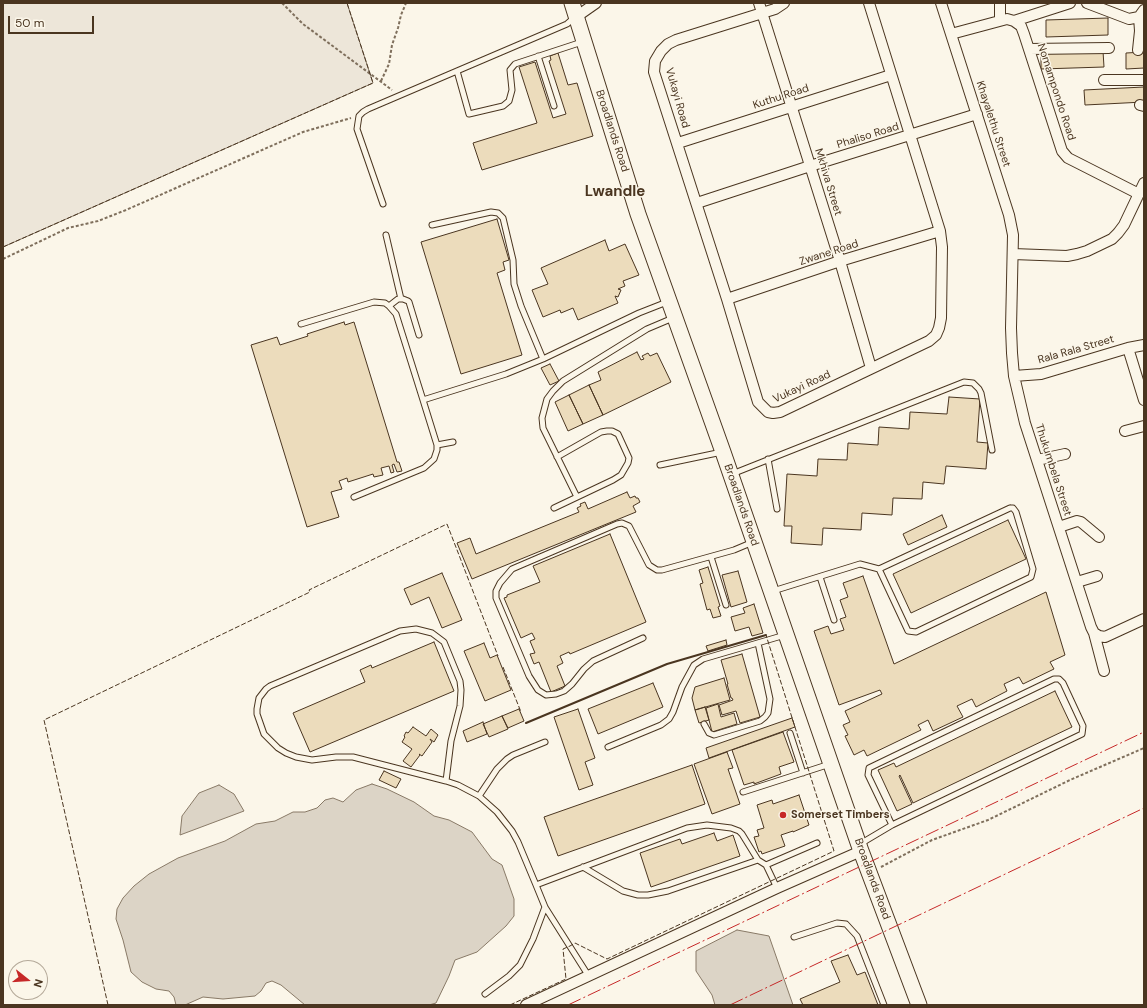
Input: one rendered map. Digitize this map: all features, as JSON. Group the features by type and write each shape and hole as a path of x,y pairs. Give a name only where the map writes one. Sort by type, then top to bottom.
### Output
{"main road":[{"name":"Broadlands Road","path":"574,10 638,214 731,474 770,591 860,848 919,1005"}],"street":[{"path":"574,10 596,3"},
{"name":"Vukayi Road","path":"784,3 775,9 761,8 668,44 661,51 656,61 654,72 697,203 758,402 768,412 773,413 780,412 929,341 936,335 939,328 941,318 942,247 940,231 869,3"},
{"name":"Khayalethu Street","path":"941,3 1009,214 1013,235 1013,254"},
{"path":"1000,3 1000,20"},
{"path":"951,34 1000,20 1007,19 1014,21 1070,3"},
{"path":"1087,3 1124,18 1129,19 1141,14 1138,50"},
{"name":"Mkhiva Street","path":"761,8 840,261 871,368"},
{"name":"Nomampondo Road","path":"1014,21 1021,26 1030,49 1062,151 1068,158 1139,194"},
{"path":"1030,49 1109,48"},
{"name":"Kuthu Road","path":"678,143 891,75"},
{"path":"1104,80 1144,80"},
{"name":"Phaliso Road","path":"697,203 977,114"},
{"path":"1013,254 1067,256 1087,251 1102,244 1118,233 1124,226 1144,183"},
{"name":"Zwane Road","path":"727,299 840,261 940,231"},
{"name":"Thukumbela Street","path":"1013,254 1011,328 1014,376 1025,423 1094,633 1104,671"},
{"name":"Rala Rala Street","path":"1014,376 1041,374 1144,344"},
{"path":"1128,348 1144,400"},
{"path":"1125,431 1144,426"},
{"path":"1037,460 1065,454"},
{"path":"1059,527 1077,521 1081,522 1099,537"},
{"path":"1077,582 1097,576"},
{"path":"1094,633 1105,637 1144,619"},
{"path":"526,1005 860,848"}],"lane":[{"path":"383,204 357,129 359,116 368,109 399,95 568,24 574,10"},
{"path":"457,71 470,114 503,106 509,101 512,90 510,75 512,67 515,64 583,42"},
{"path":"538,56 554,106"},
{"path":"432,225 491,212 498,213 503,218 513,260 514,284 521,306 543,359"},
{"path":"386,235 401,299"},
{"path":"389,306 401,299 405,299 409,302 418,335"},
{"path":"423,400 506,374 543,359 639,313 670,301"},
{"path":"301,324 374,302 389,306 396,314 437,445 434,459 424,468 354,497"},
{"path":"577,497 543,428 542,418 547,399 563,381 647,329 675,317"},
{"path":"731,474 964,382 972,383 981,393 992,450"},
{"path":"554,508 621,475 628,463 629,458 618,434 612,432 601,432 557,456"},
{"path":"437,445 453,442"},
{"path":"660,465 723,452"},
{"path":"768,459 777,509"},
{"path":"770,591 860,564 879,569 1010,508 1013,508 1016,512 1033,572 1029,578 913,632 910,632 907,629 879,569"},
{"path":"643,638 593,661 564,691 546,695 538,690 529,676 496,598 496,591 500,583 512,569 622,523 629,526 649,565 657,570 669,569 711,557 754,542"},
{"path":"711,557 726,605"},
{"path":"820,576 834,620"},
{"path":"446,782 451,741 460,706 461,690 460,681 444,642 432,633 416,629 400,631 270,686 259,698 256,709 264,734 274,745 286,753 296,757 312,760 344,756 353,757 446,782 458,785 479,796 497,812 512,831 545,907 588,975"},
{"path":"608,747 661,725 669,719 682,687 694,665 703,659 786,634"},
{"path":"704,724 709,733 714,735 760,721 768,713 770,699 758,643"},
{"path":"860,848 892,825 1082,734 1084,729 1083,726 1063,683 1059,679 1054,679 869,768 868,775 892,825"},
{"path":"790,733 802,773"},
{"path":"479,796 497,769 507,759 513,755 545,742"},
{"path":"743,792 831,764"},
{"path":"536,885 688,828 700,825 731,828 742,834 758,860 766,865 777,888"},
{"path":"766,865 817,843"},
{"path":"584,867 623,891 638,895 648,895 668,891 758,860"},
{"path":"485,994 509,976 520,965 533,939 545,907"},
{"path":"794,937 837,922 846,924 857,936 884,1005"}],"path":[{"path":"282,3 303,24 399,95"},
{"path":"380,81 389,64 392,45 406,3"},
{"path":"3,259 68,228 98,221 126,210 303,132 359,116"},
{"path":"870,873 932,840 988,820 1070,780 1144,748"}],"shaded area":[{"path":"3,3 347,3 373,83 3,247"},
{"path":"372,784 387,789 414,802 434,816 449,820 472,832 492,859 502,865 514,899 514,916 506,926 477,952 455,960 436,1003 429,1005 305,1005 281,985 272,981 266,983 261,991 255,996 223,999 203,997 185,1005 176,1005 174,997 169,991 156,989 142,982 131,972 116,919 117,909 123,898 134,886 149,874 178,858 225,841 256,824 275,821 293,812 305,812 317,808 325,800 333,798 343,802 356,790"},
{"path":"219,785 234,794 244,811 180,835 182,816 199,793"},
{"path":"737,930 769,936 793,1005 715,1005 712,995 696,971 696,951"}],"building":[{"path":"1108,18 1108,35 1046,37 1046,20"},
{"path":"1103,51 1104,67 1041,69 1041,53"},
{"path":"1144,52 1144,68 1126,69 1126,53"},
{"path":"558,53 568,85 577,83 593,136 482,170 473,143 537,123 519,67 535,62 553,118 566,114 549,61 551,60 550,56"},
{"path":"1144,87 1144,102 1085,105 1084,90"},
{"path":"497,219 509,260 503,262 505,270 497,273 522,355 461,374 421,242"},
{"path":"605,240 609,251 625,244 639,275 623,281 625,286 618,289 621,290 618,297 615,296 618,303 578,320 573,308 561,313 560,310 543,317 532,290 548,284 541,268"},
{"path":"344,322 345,325 354,322 397,462 399,462 402,471 397,472 394,464 392,465 394,472 391,473 389,466 381,468 383,475 374,477 373,474 348,482 347,478 339,481 342,489 331,492 339,517 307,527 251,345 277,337 280,345 308,336 307,334"},
{"path":"637,352 641,360 644,359 642,356 648,353 650,356 657,353 671,382 603,415 589,385 601,380 598,372"},
{"path":"550,364 559,381 550,385 541,368"},
{"path":"589,385 603,415 583,424 569,395"},
{"path":"569,395 583,424 568,431 555,402"},
{"path":"949,397 980,399 977,442 988,443 986,469 946,466 944,484 923,482 922,499 893,498 892,515 862,513 861,530 823,528 822,545 791,543 792,526 784,526 787,474 817,476 818,459 847,460 848,443 878,445 879,427 909,429 910,412 947,414"},
{"path":"627,492 630,498 635,496 640,502 633,506 636,512 472,579 457,543 470,538 476,554 579,512 577,508 581,506 580,504 585,502 588,509"},
{"path":"942,515 947,527 908,545 903,534"},
{"path":"1008,520 1026,559 911,613 893,574"},
{"path":"610,534 646,622 570,654 569,652 560,656 563,663 557,666 565,686 551,692 539,662 534,664 530,654 535,653 530,641 535,639 532,633 521,638 504,598 507,597 507,595 540,582 533,566"},
{"path":"708,567 720,606 718,607 721,616 713,618 710,609 707,610 700,584 703,583 699,570"},
{"path":"738,571 747,602 731,607 722,575"},
{"path":"442,573 462,620 442,628 429,597 411,605 404,589"},
{"path":"863,576 894,664 1046,592 1065,655 1050,662 1054,669 1023,684 1019,677 1004,684 1007,691 976,707 972,699 957,706 963,717 933,731 928,720 918,725 921,730 867,756 864,750 854,755 845,736 848,735 843,725 850,722 845,711 882,694 880,690 839,705 814,631 828,626 831,634 844,630 840,619 846,617 840,600 848,597 843,583"},
{"path":"754,604 763,633 752,636 749,627 735,631 731,617 745,613 743,608"},
{"path":"726,640 727,645 708,651 706,646"},
{"path":"434,642 454,691 310,752 293,713 365,682 360,670 371,665 372,668"},
{"path":"484,643 490,658 497,655 511,690 485,701 464,651"},
{"path":"742,654 760,717 740,723 736,711 722,715 719,705 733,700 731,698 721,660"},
{"path":"724,678 730,700 695,710 692,698 695,687"},
{"path":"653,683 663,707 598,734 588,709"},
{"path":"1055,691 1072,727 913,803 900,775 899,776 912,804 897,811 878,770 894,763 896,767"},
{"path":"718,704 721,717 734,713 737,724 712,732 706,708"},
{"path":"705,707 709,720 699,723 695,710"},
{"path":"519,709 524,721 508,728 502,716"},
{"path":"578,709 595,758 585,762 593,785 579,790 554,717"},
{"path":"502,716 508,729 489,737 483,724"},
{"path":"792,718 795,727 709,758 706,748"},
{"path":"483,722 487,734 467,742 463,731"},
{"path":"413,727 426,736 431,729 438,735 434,742 430,739 432,742 422,756 419,754 420,755 411,767 403,761 412,749 402,742 406,732 408,733"},
{"path":"783,732 794,762 779,767 781,774 754,784 754,782 744,785 732,750"},
{"path":"727,752 733,768 728,769 740,804 712,814 694,764"},
{"path":"692,765 705,804 558,856 544,817"},
{"path":"384,771 401,779 396,788 379,780"},
{"name":"Somerset Timbers","path":"799,795 809,825 793,832 781,835 785,846 762,854 761,851 759,852 754,837 759,836 757,830 764,828 757,805 772,800 773,804"},
{"path":"714,833 717,841 733,835 740,856 651,887 640,853 680,839 682,844"},
{"path":"848,955 857,975 865,972 878,1005 803,1005 800,999 840,982 831,961"}],"fence":[{"path":"3,247 373,83 347,3"},
{"path":"108,1005 44,720 310,592 309,590 447,524 498,656"},
{"path":"510,1005 566,979 563,949 575,943 607,959 834,851 766,635"},
{"path":"503,667 521,712"}],"wall":[{"path":"526,723 667,664 766,635"}],"power":[{"path":"568,1005 1144,732"},
{"path":"730,1005 1144,808"}],"place":[{"name":"Somerset Timbers","path":"783,815"}],"district":[{"name":"Lwandle","path":"615,192"}]}
